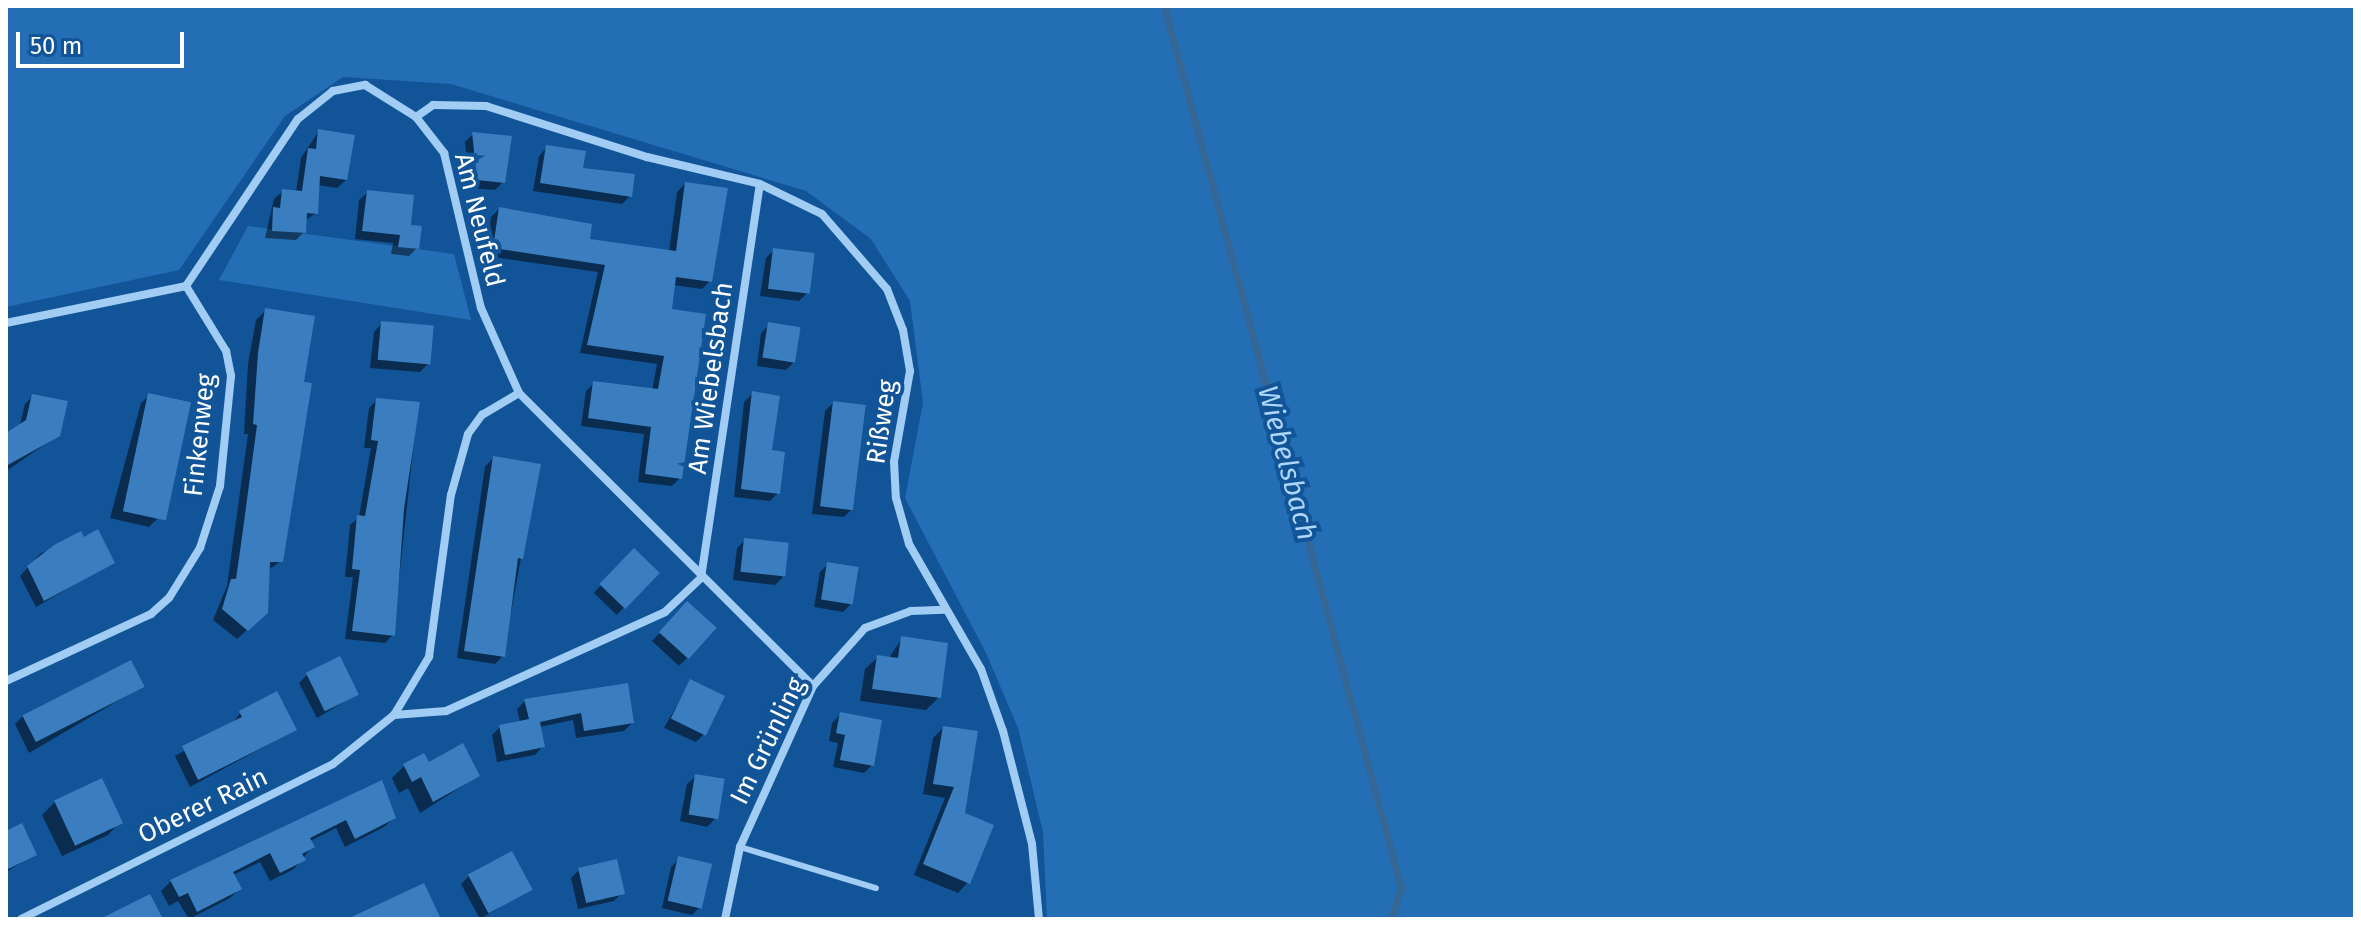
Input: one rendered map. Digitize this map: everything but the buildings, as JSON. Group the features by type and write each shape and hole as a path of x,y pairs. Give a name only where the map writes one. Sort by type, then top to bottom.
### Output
{"street":[{"name":"Am Neufeld","path":"186,286 313,103 344,85 365,85 416,117 444,153 481,308 519,393 701,578 813,686"},
{"name":"Rißweg","path":"416,117 433,105 486,106 632,152 760,184 822,214 887,289 903,330 910,371 894,462 896,498 909,544 944,610 981,669 1003,731 1032,844 1039,919"},
{"name":"Am Wiebelsbach","path":"701,578 760,184"},
{"path":"6,323 186,286"},
{"name":"Finkenweg","path":"6,681 151,614 169,598 200,548 220,486 231,376 226,351 186,286"},
{"name":"Oberer Rain","path":"21,919 333,764 394,715 429,657 451,495 468,434 482,415 519,393"},
{"path":"394,715 446,711 665,612 701,578"},
{"name":"Im Grünling","path":"725,919 740,847 813,686 865,628 911,611 944,610"}],"lane":[{"path":"740,847 876,888"}],"shaded area":[{"path":"6,6 2355,6 2355,919 1047,919 1043,832 1018,728 986,653 905,498 923,403 910,301 871,239 806,191 451,84 343,77 285,116 179,270 6,307"},
{"path":"248,226 454,254 471,320 219,280"}],"waterway":[{"name":"Wiebelsbach","path":"1164,6 1401,888 1391,919"}]}
